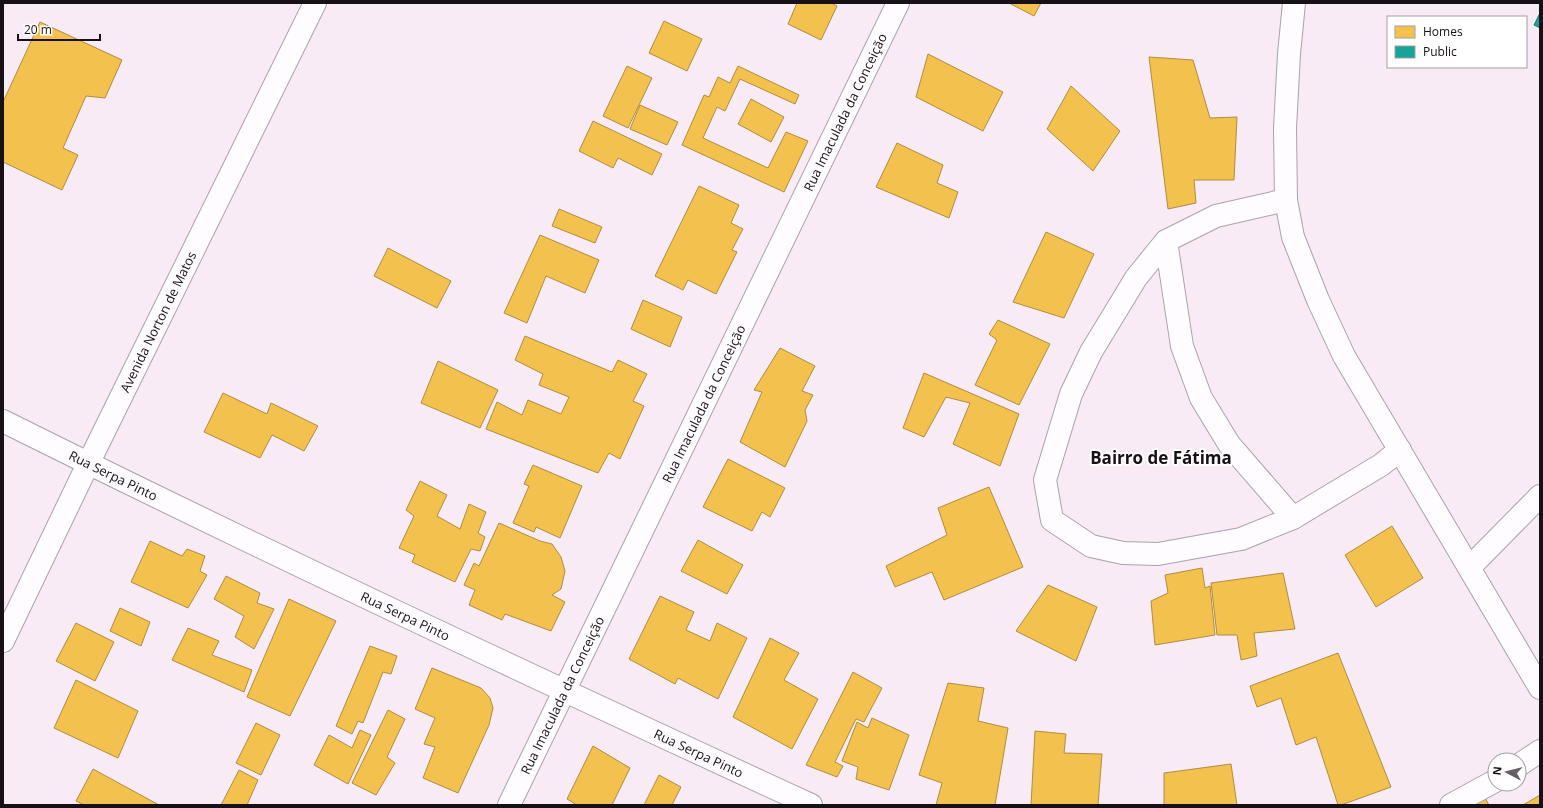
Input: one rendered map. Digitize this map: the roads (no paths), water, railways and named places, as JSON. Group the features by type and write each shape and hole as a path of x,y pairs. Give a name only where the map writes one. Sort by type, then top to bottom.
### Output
{"street":[{"name":"Avenida Norton de Matos","path":"3,640 315,3"},
{"name":"Rua Imaculada da Conceição","path":"509,805 898,3"},
{"path":"1294,3 1284,128 1286,200 1293,237 1318,300 1344,356 1470,567 1540,688"},
{"path":"1286,200 1216,216 1166,241 1136,278 1091,352 1071,394 1045,480 1052,520 1091,546 1123,553 1158,554 1241,539 1293,518 1380,465 1400,450"},
{"path":"1166,241 1182,346 1200,398 1229,444 1293,518"},
{"name":"Rua Serpa Pinto","path":"3,421 88,464 564,691 811,805"},
{"path":"1470,567 1540,496"},
{"path":"1527,760 1540,751"},
{"path":"1451,805 1487,785"}],"district":[{"name":"Bairro de Fátima","path":"1161,457"}]}
